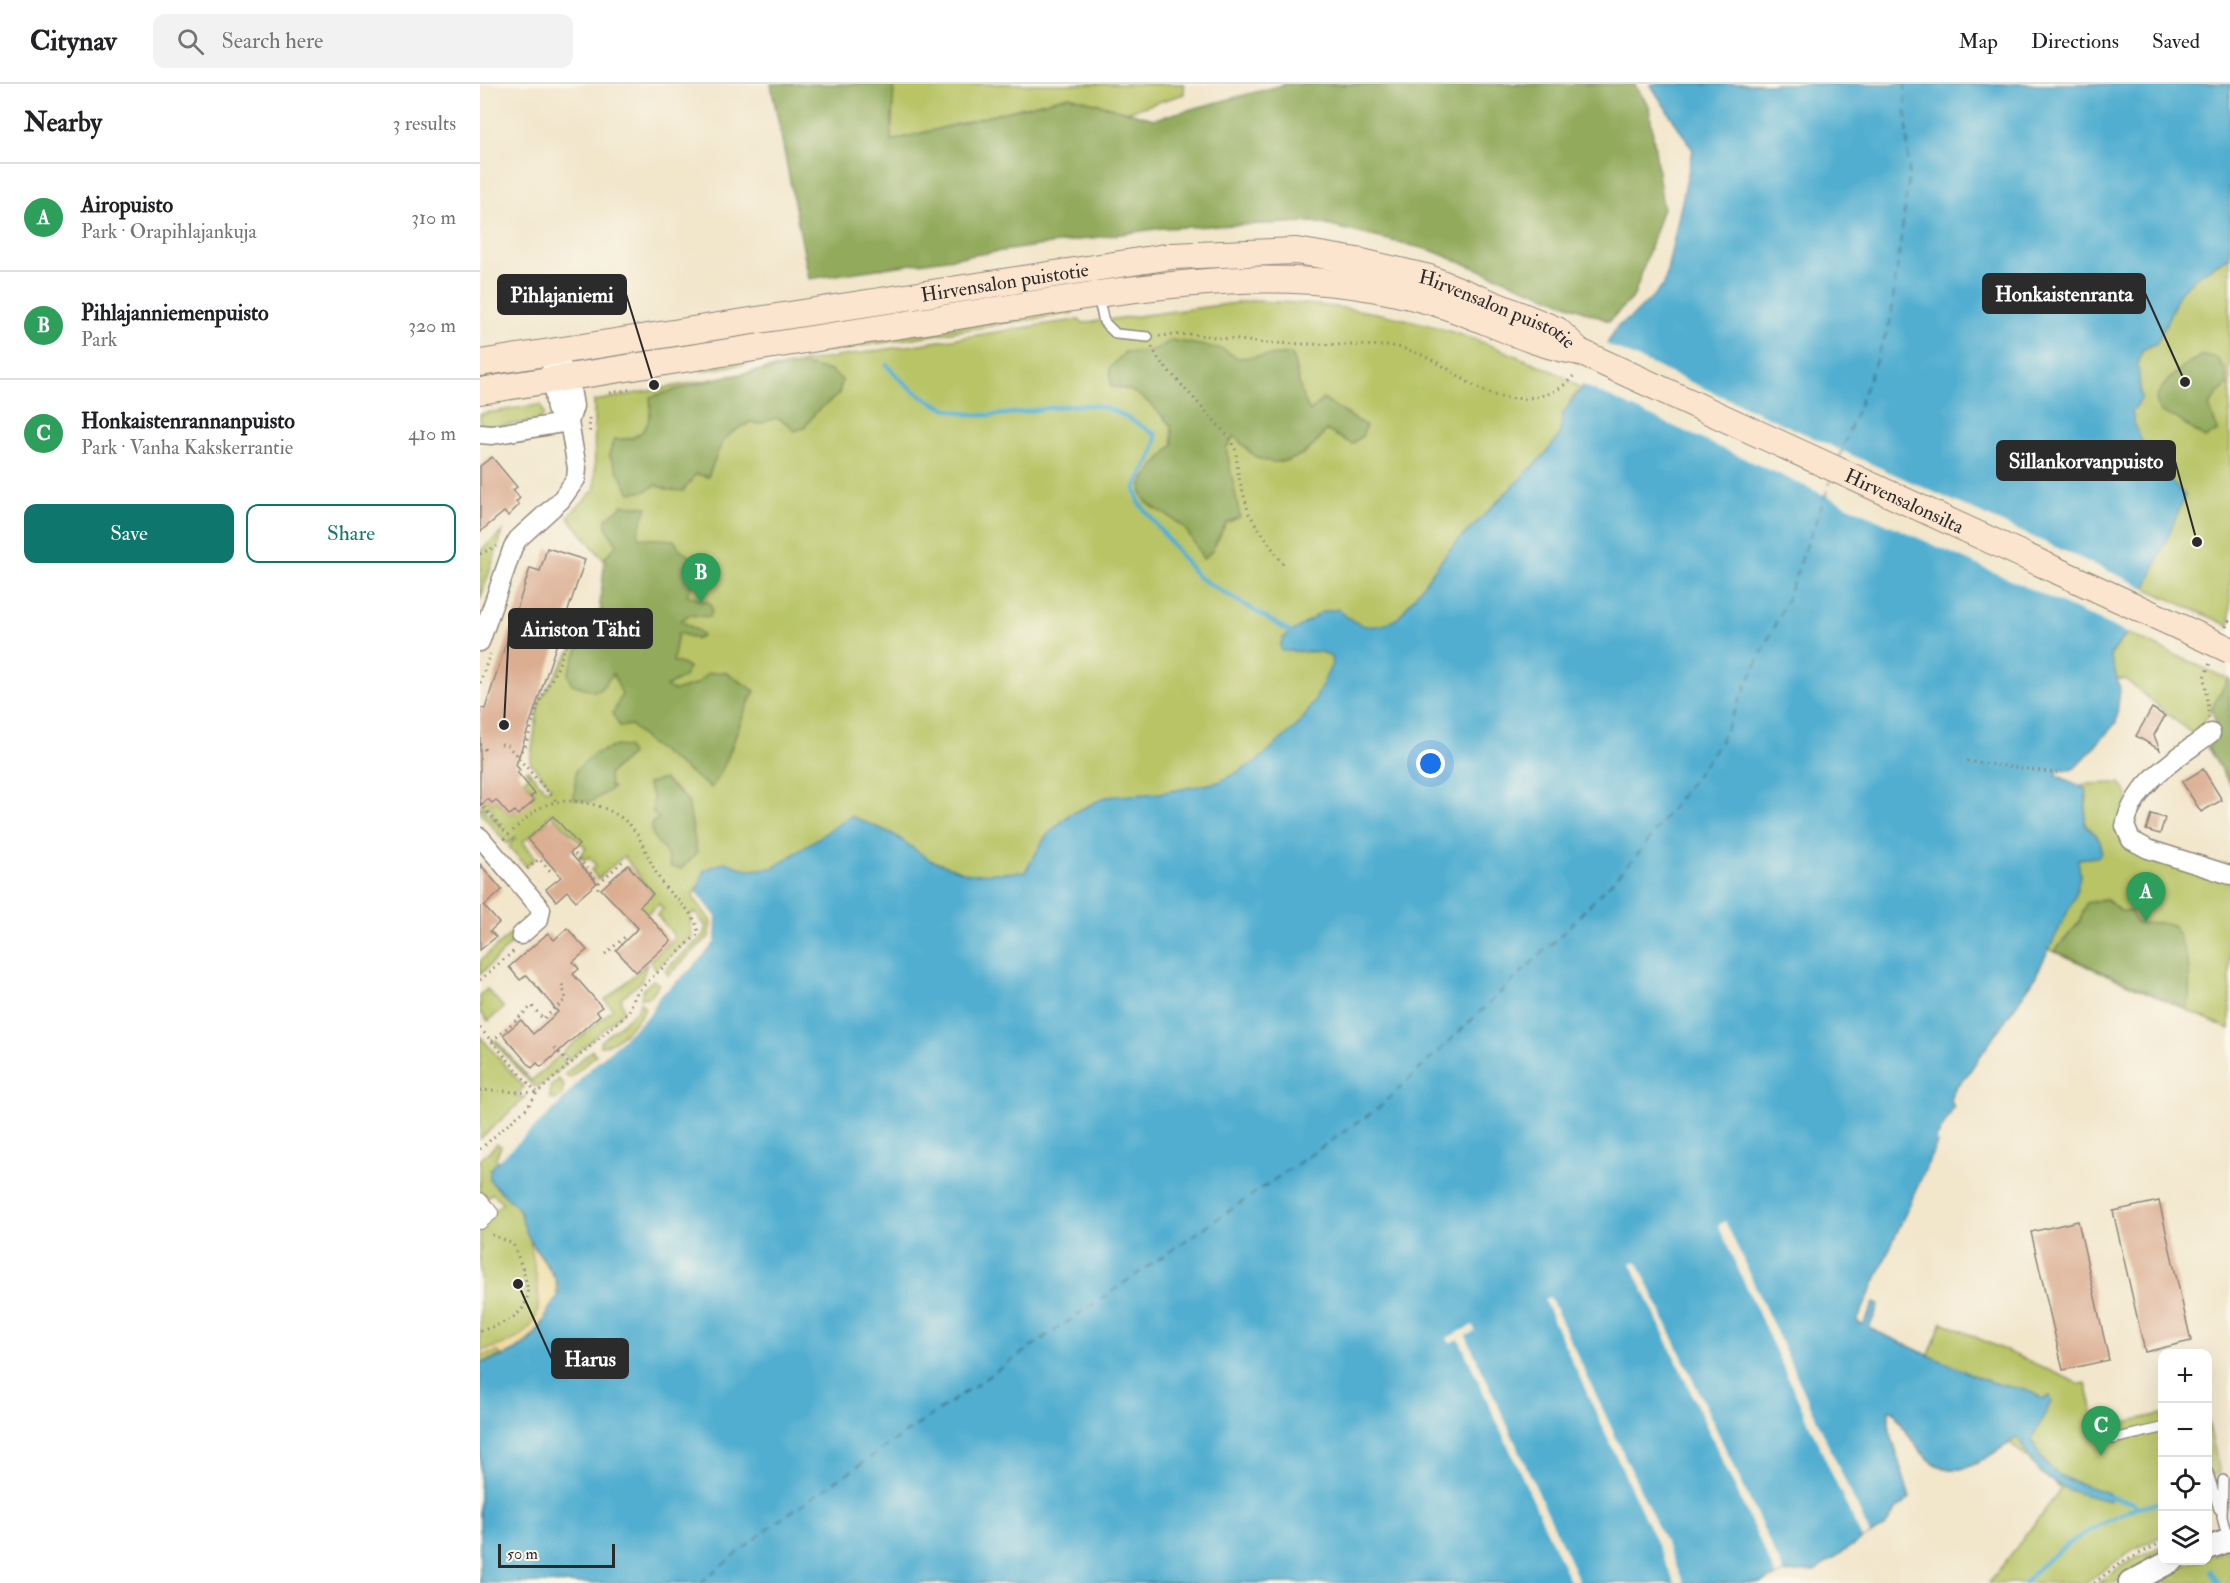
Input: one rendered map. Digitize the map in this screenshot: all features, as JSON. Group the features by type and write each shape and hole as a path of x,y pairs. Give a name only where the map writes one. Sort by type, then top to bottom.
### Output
{"main road":[{"name":"Hirvensalon puistotie","path":"480,391 560,379 1096,281 1172,256 1245,252 1296,251 1357,261 1429,278 1557,330 1580,361"},
{"name":"Hirvensalon puistotie","path":"480,363 1096,281"},
{"name":"Hirvensalonsilta","path":"1580,361 2222,646"}],"street":[{"path":"480,642 518,538 561,500 573,485 577,468 569,422 556,409 560,379 553,353"},
{"path":"480,434 492,435 569,422"},
{"path":"2211,733 2161,770 2142,790 2125,826 2131,840 2148,849 2230,874"},
{"path":"480,837 541,909 539,919 521,935"},
{"path":"480,1200 491,1213 481,1227"},
{"path":"2130,1583 2164,1565"}],"lane":[{"path":"1096,281 1101,315 1116,334 1148,337"},
{"path":"2114,1439 2158,1429"},
{"path":"2222,1543 2223,1480"},
{"path":"2212,1486 2222,1517"}],"path":[{"path":"1285,567 1248,514 1238,474 1236,451 1229,437 1159,360 1148,337 1190,334 1264,343 1392,346 1413,350 1436,362 1471,386 1507,400 1543,396 1557,391 1566,385 1580,361"},
{"path":"480,554 500,546"},
{"path":"2211,733 2204,677 2222,646 2230,618"},
{"path":"517,755 525,747 540,700 557,669 570,635"},
{"path":"480,744 487,752"},
{"path":"501,744 507,744 557,802"},
{"path":"1967,761 2057,773"},
{"path":"480,1149 527,1108 537,1093 628,1013 636,992 698,934 698,923 663,884 647,852 625,820 598,807 573,802 557,802 538,810 501,841"},
{"path":"480,803 508,835"},
{"path":"575,854 599,883"},
{"path":"526,870 539,859 552,873"},
{"path":"597,893 599,883 624,860"},
{"path":"480,980 520,945 521,935"},
{"path":"605,954 626,936"},
{"path":"492,1041 532,1006 543,1019 566,999 562,984"},
{"path":"480,1028 537,1093"},
{"path":"555,1048 569,1065"},
{"path":"480,1090 537,1093"},
{"path":"480,1331 518,1316 525,1305 528,1293 513,1244 481,1227"},
{"path":"2094,1583 2118,1565 2158,1545"}],"green space":[{"path":"771,84 894,84 891,141 1069,96 1154,119 1286,84 1634,84 1649,106 1663,208 1634,296 1609,321 1430,250 1314,222 1162,228 809,279"},
{"path":"894,84 1184,84 1184,94 1127,112 1069,96 890,141"},
{"path":"2218,251 2230,257 2230,626 2145,588 2052,419"},
{"path":"1251,301 1356,310 1422,323 1488,344 1568,379 1581,389 1570,400 1591,504 1117,876 698,885 693,897 711,921 710,936 668,975 665,970 705,934 706,927 695,912 690,915 692,937 656,969 650,961 674,939 672,933 657,915 663,909 659,904 635,925 625,915 646,896 648,898 653,894 624,856 598,879 591,870 596,865 589,857 584,860 579,857 586,848 551,814 547,818 548,821 523,842 536,858 526,866 509,847 516,836 507,844 480,812 480,806 503,828 491,815 494,812 489,807 486,809 480,802 488,799 492,803 496,800 509,815 515,811 518,814 535,793 524,780 529,775 525,771 527,769 546,790 551,787 530,762 539,702 591,618 627,588 568,517 595,489 594,401 798,363 1054,323 1079,320 1084,323"},
{"path":"1072,307 1073,313 702,371 701,368"},
{"path":"1171,340 1222,349 1238,358 1292,354 1302,395 1310,412 1323,399 1366,426 1362,436 1352,444 1326,430 1306,452 1278,462 1258,458 1234,436 1226,448 1240,517 1226,523 1212,551 1203,559 1182,526 1147,502 1141,488 1144,479 1173,444 1171,426 1145,399 1129,390 1111,387 1110,368 1125,352 1150,350"},
{"path":"2201,356 2216,357 2226,370 2227,386 2218,393 2209,406 2218,431 2205,438 2176,418 2160,412 2156,399 2159,392 2175,374"},
{"path":"803,365 831,371 842,380 839,394 816,412 804,428 794,431 788,424 777,418 759,424 751,422 732,432 722,443 708,477 696,474 683,491 669,490 656,485 646,491 630,493 609,455 614,439 632,438 644,429 650,415 650,397 718,378"},
{"path":"541,405 544,416 536,421 480,428 480,414"},
{"path":"623,505 647,507 638,532 639,538 674,540 679,548 696,562 693,583 687,595 710,603 712,610 710,617 689,615 681,621 699,631 702,636 698,639 678,633 673,661 689,667 684,677 666,687 675,691 697,684 708,673 725,672 755,691 743,715 730,753 711,788 648,742 631,725 620,727 613,714 622,694 613,674 600,690 593,691 572,684 568,674 581,642 602,646 611,638 600,605 605,557 617,545 606,527 606,519"},
{"path":"503,531 480,600 480,551"},
{"path":"2127,633 2228,679 2196,737 2125,679 2117,679 2110,656"},
{"path":"2228,679 2230,680 2230,784 2207,747 2218,738 2212,708"},
{"path":"616,746 627,747 631,754 609,774 610,786 613,788 591,802 574,799 576,770 594,754"},
{"path":"664,779 688,801 697,853 681,869 671,867 667,855 652,833 652,822 659,819 653,813 653,797 647,784"},
{"path":"2120,783 2128,795 2119,828 2121,841 2139,851 2230,880 2230,1029 2048,949 2040,898 2098,837 2085,824 2087,794 2086,789 2080,787 2083,784"},
{"path":"2106,899 2120,911 2131,911 2135,922 2173,925 2183,947 2188,966 2188,1010 2055,951 2080,921 2086,903"},
{"path":"513,932 517,938 480,975 480,961"},
{"path":"647,964 641,982 621,998 624,1011 569,1060 562,1053 613,1009 605,1000"},
{"path":"653,980 659,984 650,997 641,998 643,990"},
{"path":"487,989 504,1008 488,1021 480,1012 480,995"},
{"path":"640,1002 645,1008 632,1026 613,1042 601,1046 600,1042 638,1009"},
{"path":"480,1036 524,1087 515,1096 526,1097 480,1139"},
{"path":"496,1040 531,1081 560,1055 566,1064 540,1086 533,1086 494,1042"},
{"path":"592,1050 596,1055 570,1078 567,1077 565,1074"},
{"path":"559,1079 564,1086 562,1095 556,1100 550,1098 550,1087"},
{"path":"497,1144 501,1146 496,1158 557,1299 512,1352 480,1363 480,1222 503,1203 492,1193 487,1198 480,1197 480,1160"},
{"path":"1942,1322 2080,1384 2086,1383 2097,1428 2158,1415 2158,1538 2134,1549 2085,1583 1989,1583 2061,1489 2010,1443 1965,1468 1948,1469 1937,1465 1919,1450 1893,1410 1888,1410 1889,1429 1897,1454 1867,1361 1926,1362"},
{"path":"2212,1438 2220,1473 2212,1475"},
{"path":"2158,1548 2158,1558 2128,1573 2115,1583 2098,1583 2123,1565"},
{"path":"2230,1550 2230,1583 2149,1583 2184,1565 2212,1565 2212,1555"}],"sand":[{"path":"530,1241 556,1280 557,1299 536,1332 515,1350 504,1356 498,1352 480,1356 480,1351 504,1344 521,1335 532,1325 539,1298"}],"water":[{"path":"1650,84 2230,84 2230,257 2198,275 2180,292 2157,343 2142,350 2138,365 2141,399 2132,412 2145,447 2185,496 2127,633 2110,655 2120,689 2116,723 2076,767 2069,770 2059,769 2056,775 2086,789 2085,824 2101,844 2101,854 2097,857 2078,859 2080,875 2075,897 2034,979 1967,1075 1955,1088 1951,1101 1954,1107 1936,1139 1937,1143 1857,1322 1863,1325 1874,1303 1879,1305 1869,1328 1985,1380 2022,1389 2042,1399 2049,1396 2051,1402 2032,1439 2038,1453 2045,1463 2061,1476 2107,1493 2111,1497 2109,1501 2065,1488 2043,1475 2026,1453 2018,1437 1990,1456 1967,1467 1948,1469 1938,1465 1920,1450 1893,1410 1889,1410 1889,1429 1910,1498 1895,1511 1885,1527 1862,1539 1815,1571 1784,1573 1761,1583 480,1583 480,1363 512,1353 529,1341 537,1333 559,1291 551,1271 525,1230 521,1211 490,1181 490,1170 504,1154 558,1106 585,1074 651,1013 659,997 691,969 715,942 716,917 697,892 704,870 725,862 748,870 773,868 851,816 893,834 930,860 969,874 1025,872 1046,836 1069,815 1106,797 1160,793 1219,782 1256,762 1300,723 1314,702 1332,664 1331,657 1322,652 1282,651 1280,646 1283,638 1322,612 1338,609 1352,621 1367,626 1375,627 1399,617 1450,549 1545,454 1559,436 1563,413 1581,389 1617,327 1635,314 1664,285 1693,150"}],"pier":[{"path":"1604,343 2148,589 2129,634 1581,384"},
{"path":"697,892 716,917 715,942 691,969 659,997 651,1013 585,1074 558,1106 499,1160 496,1159 648,1012 657,995 712,941 713,918 695,894"},
{"path":"1725,1221 1870,1535 1862,1539 1718,1225"},
{"path":"1637,1261 1784,1573 1776,1576 1631,1263"},
{"path":"1550,1297 1684,1583 1675,1583 1544,1300"},
{"path":"1473,1325 1475,1331 1466,1336 1580,1583 1571,1583 1459,1339 1450,1343 1447,1338"}],"building":[{"path":"492,457 517,487 513,490 520,498 516,502 519,505 508,516 504,512 480,532 480,466"},
{"path":"547,548 585,560 516,765 520,770 517,772 535,794 530,797 534,801 518,815 515,811 509,815 496,800 492,803 488,799 480,806 480,708 485,709 530,568 540,571"},
{"path":"2152,708 2165,716 2154,735 2160,750 2136,736"},
{"path":"2203,769 2222,800 2201,812 2182,782"},
{"path":"2151,814 2165,818 2160,834 2146,830"},
{"path":"553,816 579,845 570,853 597,883 576,901 567,891 556,901 546,889 561,877 528,839"},
{"path":"480,864 502,890 484,906 499,923 490,931 496,937 480,950"},
{"path":"628,865 653,894 640,906 671,941 636,972 616,950 638,928 601,889"},
{"path":"567,928 587,950 573,962 579,969 573,974 602,1007 596,1011 600,1015 541,1067 537,1063 532,1068 503,1035 521,1020 533,1034 558,1012 527,975 520,980 509,967 548,933 554,940"},
{"path":"2159,1201 2191,1341 2145,1352 2113,1211"},
{"path":"2078,1221 2109,1360 2063,1370 2031,1232"}],"waterway":[{"path":"887,365 904,383 925,398 966,414 1006,414 1089,405 1107,408 1156,435 1154,450 1135,489 1140,504 1198,577 1290,632"},
{"path":"2111,1497 2133,1503 2137,1507 2158,1503"},
{"path":"2024,1583 2036,1570 2076,1539 2137,1507"},
{"path":"2211,1571 2218,1583"}],"ferry route":[{"path":"1839,458 1890,323 1909,175 1905,84"},
{"path":"700,1583 775,1523 1380,1107 1563,933 1639,853 1719,744 1786,601 1831,480"}],"place":[{"name":"Honkaistenranta","path":"2185,382"},
{"name":"Pihlajaniemi","path":"654,385"},
{"name":"Sillankorvanpuisto","path":"2197,542"},
{"name":"Pihlajanniemenpuisto","path":"701,603"},
{"name":"Airiston Tähti","path":"504,725"},
{"name":"Airopuisto","path":"2146,922"},
{"name":"Harus","path":"518,1284"},
{"name":"Honkaistenrannanpuisto","path":"2101,1456"}]}
